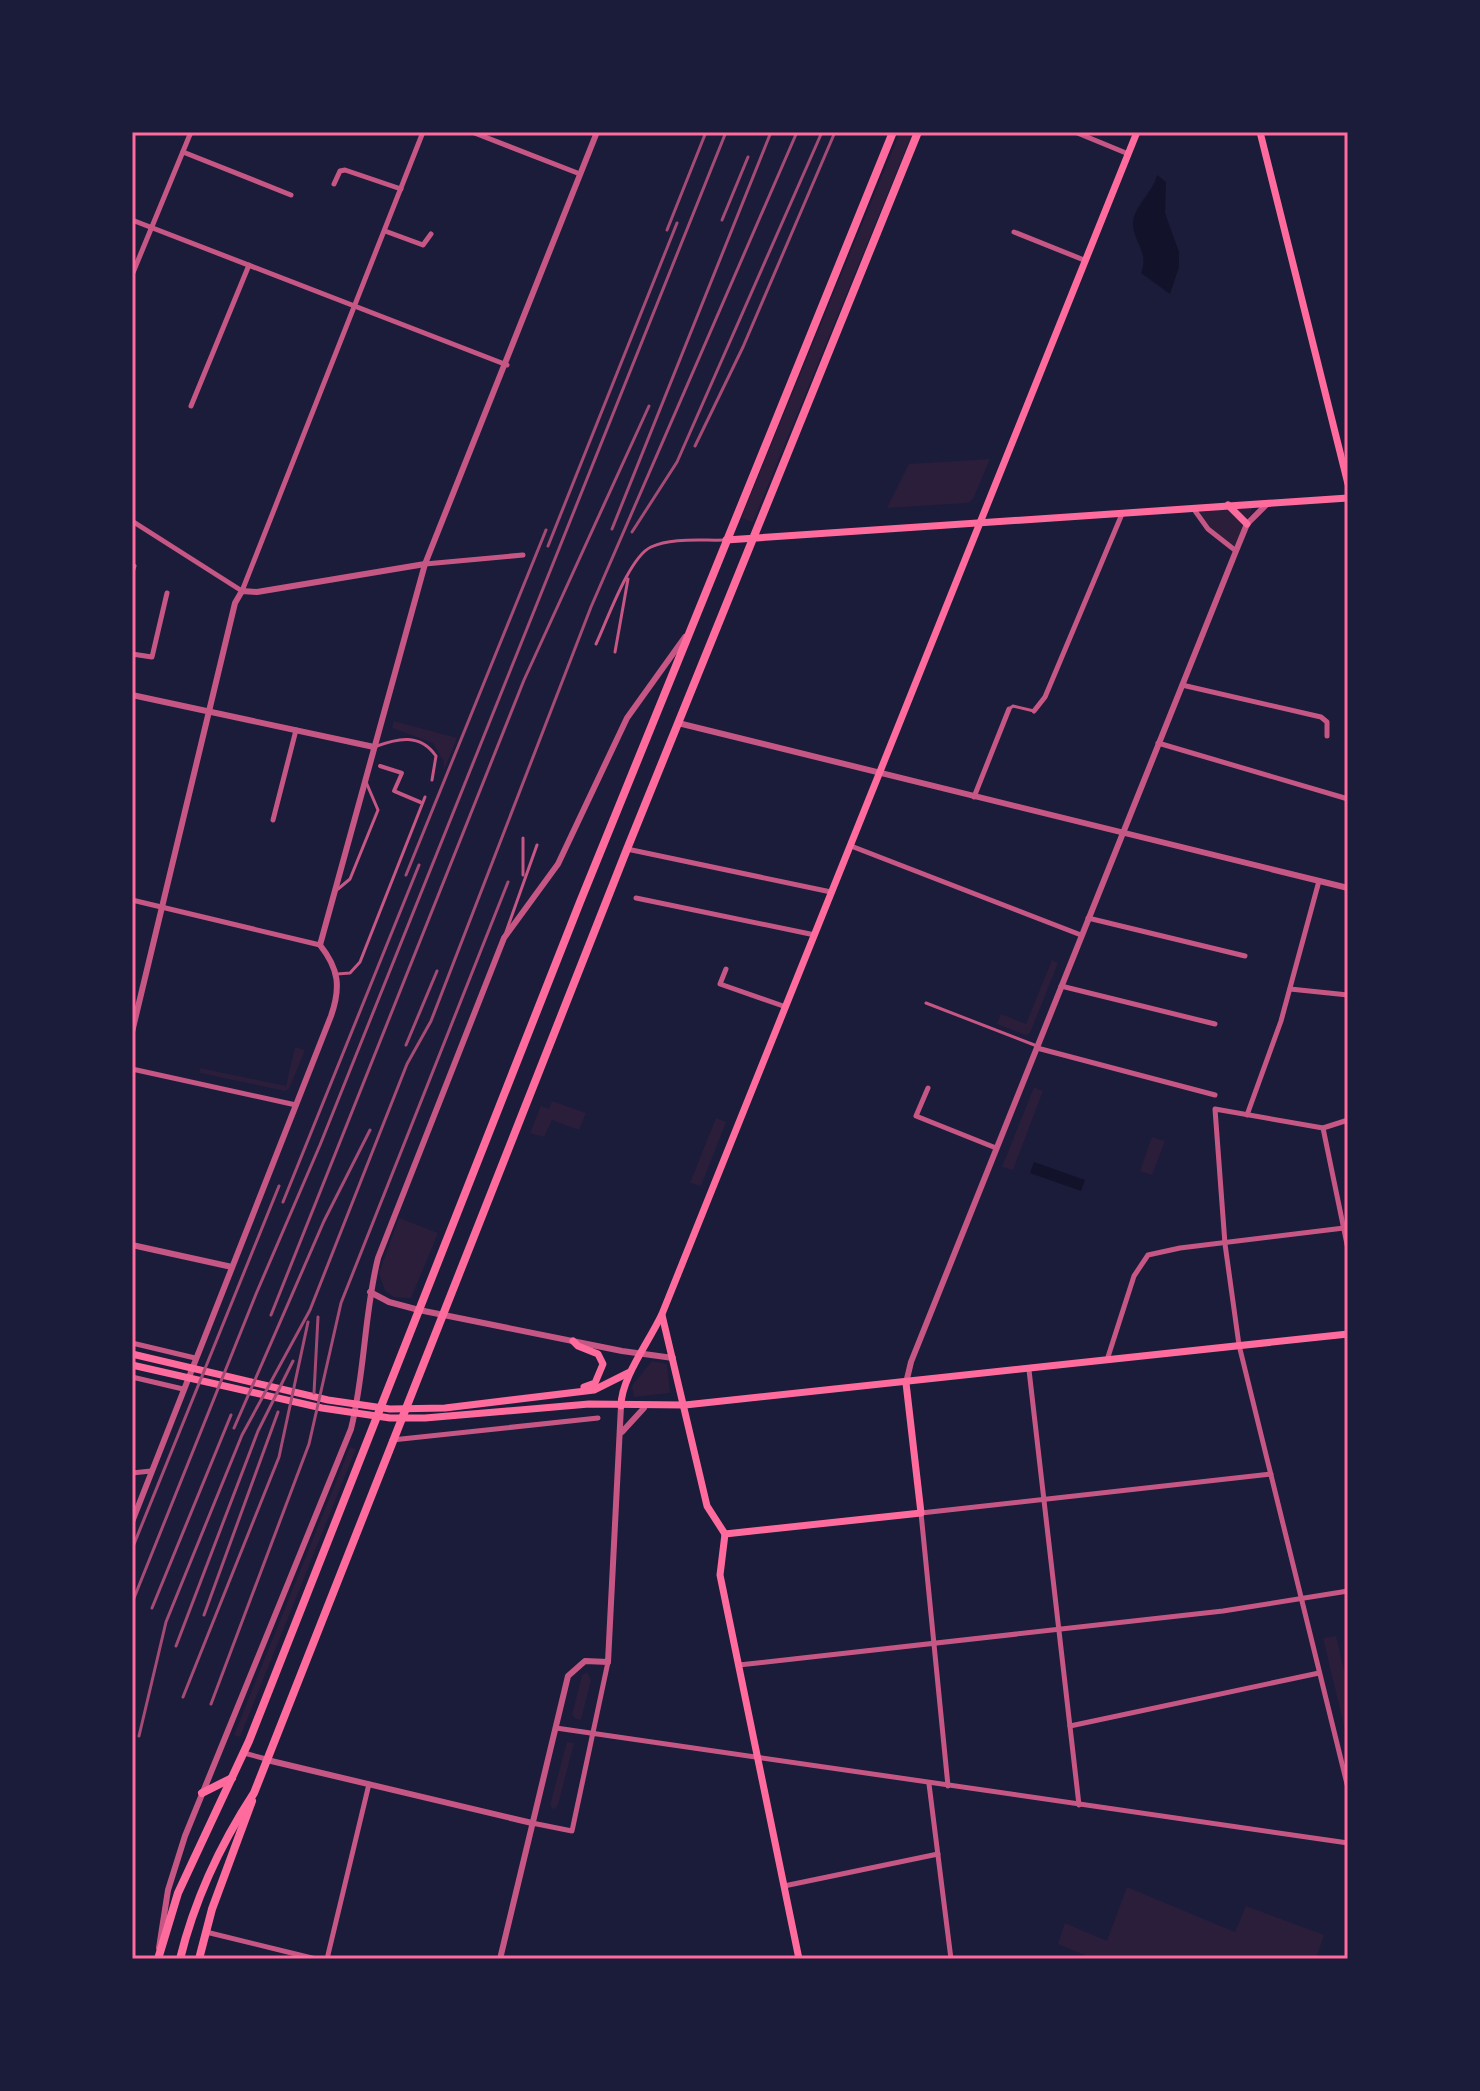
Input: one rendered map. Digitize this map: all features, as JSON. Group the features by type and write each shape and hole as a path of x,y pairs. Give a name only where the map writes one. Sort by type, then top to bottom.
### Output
{"main road":[{"path":"158,1959 178,1893 244,1753 726,540 893,132"},
{"path":"199,1959 205,1932 254,1793 391,1440 918,132"},
{"path":"621,1406 624,1385 662,1314 1137,132"},
{"path":"1260,132 1348,484"},
{"path":"726,540 1348,498"},
{"path":"1228,505 1247,524"},
{"path":"662,1314 707,1506 725,1534 720,1575 799,1959"},
{"path":"132,1365 322,1408 390,1418 425,1418 549,1406 644,1408 685,1405 1348,1334"},
{"path":"573,1341 598,1354 603,1364 595,1383 576,1392"},
{"path":"132,1354 373,1408 445,1408 594,1390 631,1371"},
{"path":"725,1534 921,1513 906,1383"},
{"path":"202,1793 233,1777"},
{"path":"180,1959 211,1869 254,1793"}],"street":[{"path":"132,275 191,132"},
{"path":"132,1032 235,603 423,132"},
{"path":"472,132 580,174"},
{"path":"132,1522 334,1006 337,974 320,945 425,564 507,365 597,132"},
{"path":"1075,132 1126,153"},
{"path":"183,152 291,195"},
{"path":"334,184 339,173 345,170 401,189"},
{"path":"132,220 507,365"},
{"path":"385,231 423,245 431,234"},
{"path":"1014,232 1084,260"},
{"path":"191,406 249,265"},
{"path":"906,1383 911,1362 1036,1047 1247,524 1270,502"},
{"path":"1193,507 1208,529 1236,551"},
{"path":"1034,711 1045,697 1122,513"},
{"path":"132,521 242,591 257,592 425,564 523,555"},
{"path":"132,656 152,657 167,593"},
{"path":"158,1959 168,1890 202,1793 351,1429 359,1396 370,1292 385,1238 504,938 558,864 627,718 692,628"},
{"path":"1182,685 1321,717 1327,722 1327,736"},
{"path":"132,695 374,747"},
{"path":"973,797 1009,709"},
{"path":"678,723 1348,888"},
{"path":"273,820 296,730"},
{"path":"1158,743 1348,799"},
{"path":"380,766 402,773 394,791 420,802"},
{"path":"851,846 1081,935"},
{"path":"627,849 832,892"},
{"path":"1247,1115 1290,989 1319,881"},
{"path":"636,898 816,935"},
{"path":"132,900 320,945"},
{"path":"1088,918 1245,956"},
{"path":"726,969 720,984 786,1007"},
{"path":"1061,986 1215,1024"},
{"path":"1290,989 1348,995"},
{"path":"1036,1047 1215,1095"},
{"path":"132,1069 296,1105"},
{"path":"928,1088 916,1116 996,1148"},
{"path":"1348,1120 1323,1128 1215,1109 1225,1244 1239,1345 1348,1788"},
{"path":"1323,1128 1348,1249"},
{"path":"1107,1361 1141,1261 1158,1251 1344,1228"},
{"path":"132,1245 232,1267"},
{"path":"370,1292 389,1302 419,1310 673,1358"},
{"path":"132,1343 195,1358"},
{"path":"1029,1370 1079,1805"},
{"path":"132,1377 183,1389"},
{"path":"244,1753 572,1831 608,1662 621,1406"},
{"path":"621,1435 630,1418 644,1408"},
{"path":"391,1440 598,1418"},
{"path":"132,1473 151,1471"},
{"path":"948,1786 921,1513 1271,1474"},
{"path":"739,1665 1059,1630 1302,1600 1348,1591"},
{"path":"500,1959 573,1668 585,1661 608,1662"},
{"path":"1070,1726 1319,1673"},
{"path":"556,1728 1348,1843"},
{"path":"327,1959 369,1784"},
{"path":"929,1784 951,1959"},
{"path":"784,1886 938,1854"},
{"path":"205,1932 316,1959"}],"lane":[{"path":"596,644 630,572 641,555 653,545 726,540"},
{"path":"615,652 630,572"},
{"path":"1009,709 1013,706 1034,711"},
{"path":"374,747 406,738 424,744 436,756 432,780"},
{"path":"334,895 350,879 378,810 365,781"},
{"path":"337,974 350,973 360,962 425,797"},
{"path":"523,838 524,877"},
{"path":"504,938 537,845"},
{"path":"926,1003 1036,1047"}],"shaded area":[{"path":"900,132 913,132 753,522 741,518"},
{"path":"1157,175 1166,182 1165,213 1179,252 1179,267 1170,294 1141,273 1142,252 1133,229 1134,216"},
{"path":"990,459 973,499 968,503 887,508 909,464"},
{"path":"1254,504 1237,549 1209,528 1196,508"},
{"path":"394,721 457,738 444,770 444,762 433,743 392,728"},
{"path":"1052,960 1058,963 1030,1033 1026,1035 997,1024 1001,1014 1026,1024"},
{"path":"295,1047 305,1050 289,1089 285,1091 200,1073 200,1068 286,1086"},
{"path":"1034,1087 1043,1091 1013,1170 1002,1167"},
{"path":"552,1101 586,1113 579,1130 552,1120 544,1137 530,1133 541,1106 549,1109"},
{"path":"716,1118 726,1122 701,1186 690,1183"},
{"path":"1152,1137 1165,1141 1152,1175 1140,1171"},
{"path":"1034,1162 1085,1180 1081,1191 1030,1173"},
{"path":"399,1218 438,1233 411,1298 394,1297 385,1291 379,1273"},
{"path":"652,1361 667,1364 670,1393 634,1397 632,1386"},
{"path":"350,1447 356,1449 240,1737 234,1735"},
{"path":"1336,1636 1348,1687 1348,1742 1323,1638"},
{"path":"587,1672 591,1680 581,1720 572,1715 582,1675"},
{"path":"567,1742 574,1743 558,1805 554,1810 550,1805"},
{"path":"1127,1887 1235,1932 1246,1906 1324,1935 1316,1959 1094,1959 1058,1944 1065,1923 1107,1941"}],"railway":[{"path":"667,230 706,132"},
{"path":"132,1603 256,1294 320,1145 726,132"},
{"path":"612,529 771,132"},
{"path":"139,1736 166,1622 242,1435 310,1310 407,1064 431,1021 591,607 797,132"},
{"path":"632,532 677,462 822,132"},
{"path":"695,446 743,347 835,132"},
{"path":"722,220 748,157"},
{"path":"548,546 677,223"},
{"path":"271,1315 524,680 649,406"},
{"path":"406,875 546,530"},
{"path":"283,1202 419,865"},
{"path":"211,1704 309,1444 341,1303 508,882"},
{"path":"406,1045 437,971"},
{"path":"234,1428 324,1221 370,1130"},
{"path":"132,1549 279,1186"},
{"path":"314,1393 318,1317"},
{"path":"183,1697 279,1457 308,1322"},
{"path":"176,1646 258,1431 293,1361"},
{"path":"204,1615 278,1412"},
{"path":"152,1608 231,1415"}]}
